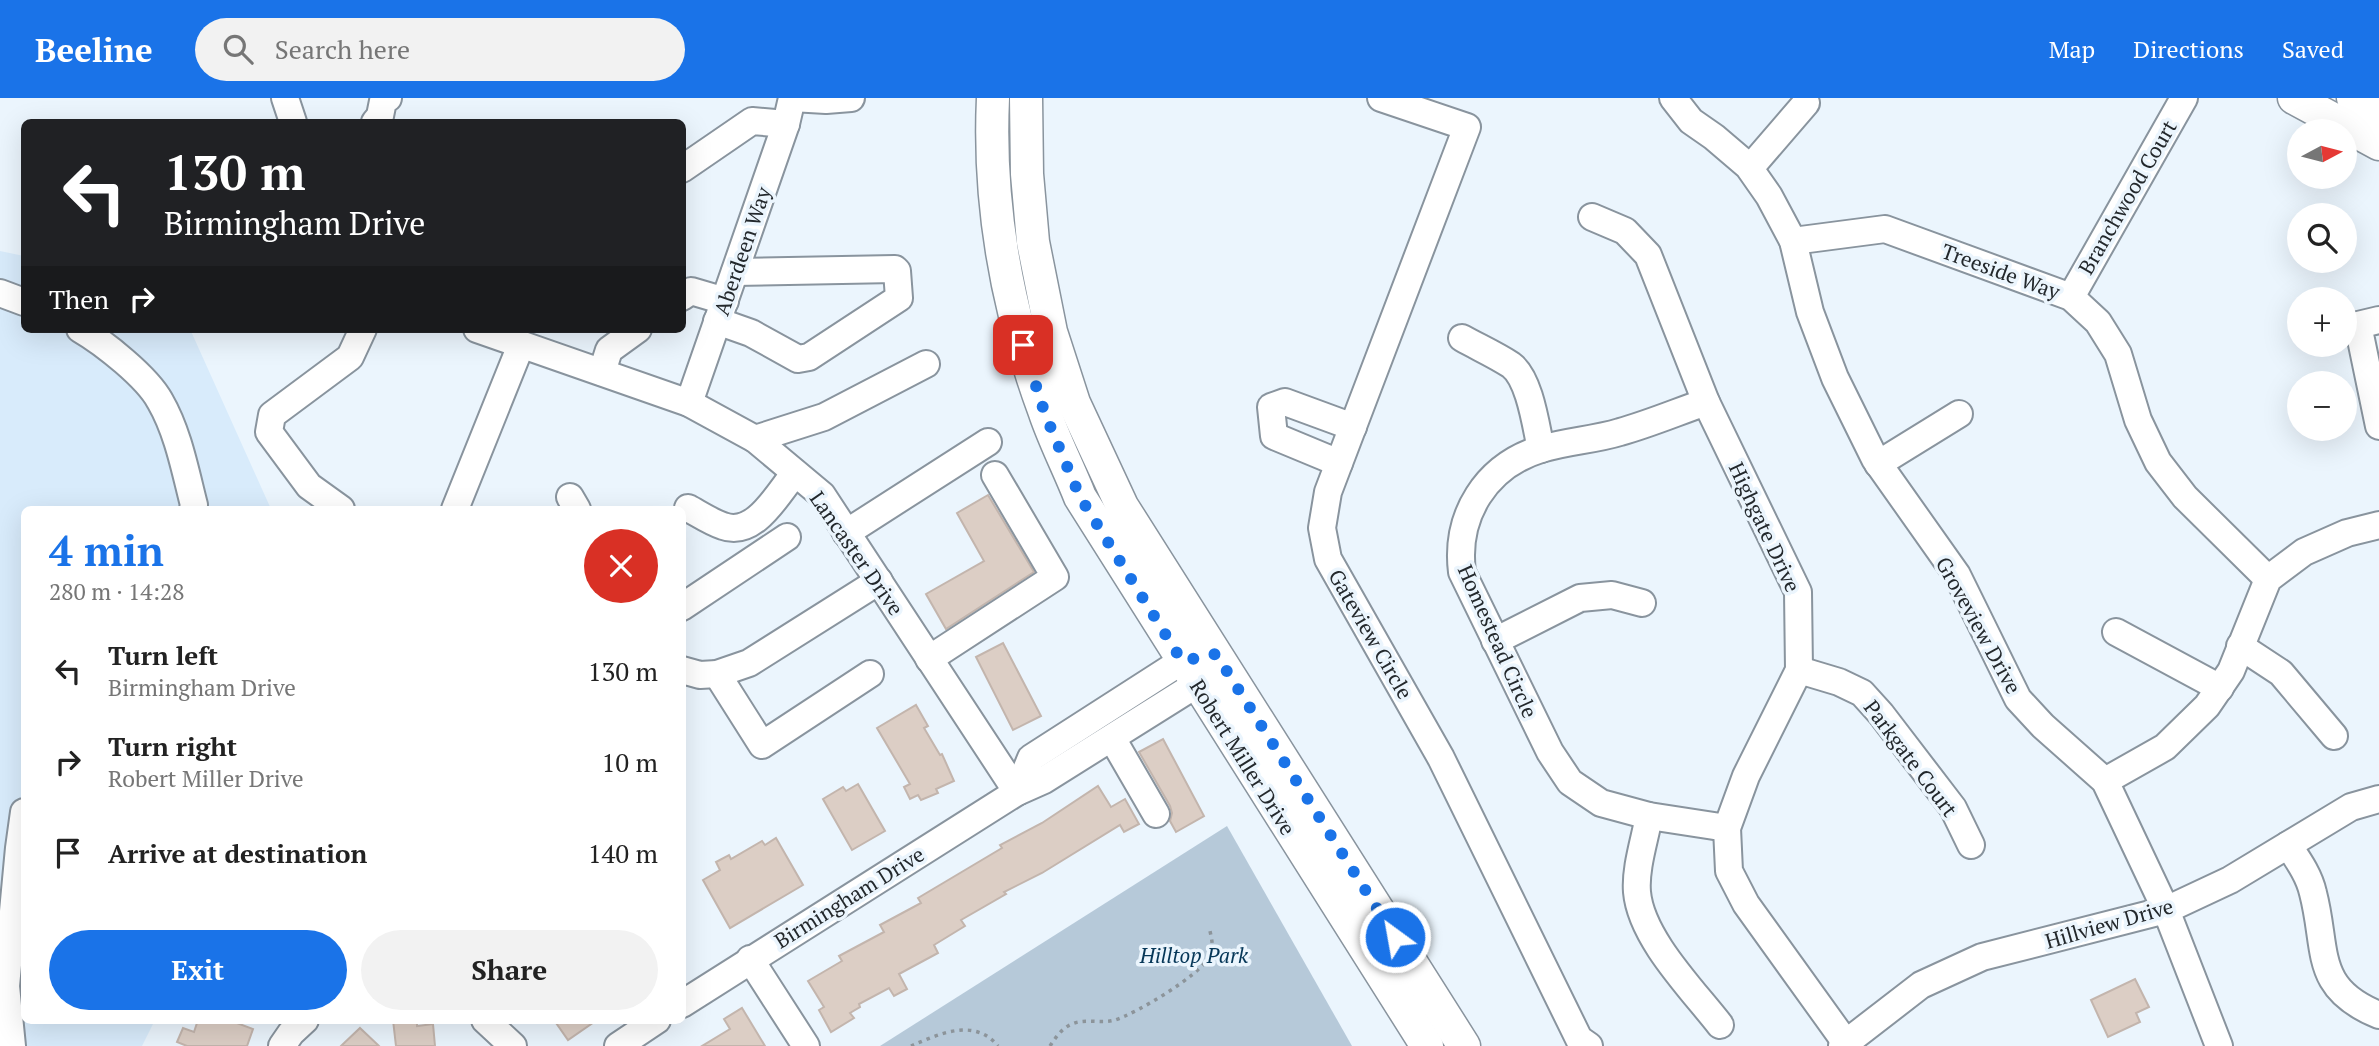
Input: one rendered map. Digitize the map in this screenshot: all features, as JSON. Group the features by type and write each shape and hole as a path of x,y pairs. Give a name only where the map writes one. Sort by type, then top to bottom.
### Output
{"main road":[{"name":"Robert Miller Drive","path":"993,98 993,182 1002,255 1023,345 1045,414 1080,497 1427,1046"},
{"name":"Robert Miller Drive","path":"1026,98 1027,174 1033,242 1051,332 1074,403 1122,506 1464,1046"},
{"path":"2294,98 2379,144"},
{"path":"2353,98 2379,112"}],"street":[{"path":"285,98 292,119"},
{"path":"378,119 383,101 388,98"},
{"path":"792,98 851,98"},
{"name":"Aberdeen Way","path":"689,403 786,124 792,98"},
{"name":"Gateview Circle","path":"1381,98 1467,127 1328,492 1322,528 1328,559 1441,758 1579,1039 1589,1046"},
{"name":"Groveview Drive","path":"1673,98 1691,121 1750,168 1769,196 1793,241 1810,312 1835,378 1878,464 1957,575 2018,699 2043,726 2105,781 2166,910 2219,1046"},
{"name":"Branchwood Court","path":"2071,296 2184,98"},
{"path":"1750,168 1806,103"},
{"path":"686,166 752,121 786,124"},
{"name":"Highgate Drive","path":"1592,217 1625,231 1648,256 1706,402 1798,592 1799,670 1746,776 1727,828 1728,871 1746,904 1845,1045"},
{"name":"Treeside Way","path":"1793,241 1885,229 2071,296 2098,322 2118,354 2138,420 2158,462 2185,497 2268,579"},
{"path":"686,294 691,291 751,333 797,359 809,357 899,298 895,269 734,272"},
{"path":"0,293 21,301"},
{"path":"2379,320 2358,325 2373,368 2379,426"},
{"path":"84,333 128,365 160,399 183,462 194,506"},
{"path":"337,506 309,486 269,432 272,415 351,357 361,333"},
{"name":"Lancaster Drive","path":"488,333 689,403 755,439 822,495 1017,792"},
{"path":"602,372 609,350 632,333"},
{"path":"1462,338 1514,367 1530,400 1541,449"},
{"path":"456,506 520,345"},
{"path":"755,439 824,416 926,364"},
{"path":"1339,463 1274,436 1271,407 1285,402 1353,427"},
{"name":"Homestead Circle","path":"1706,402 1619,432 1541,449 1496,473 1474,500 1460,553 1462,572 1495,641 1550,752 1570,782 1601,803 1649,816 1727,828"},
{"path":"1878,464 1959,414"},
{"path":"846,533 988,442"},
{"path":"688,508 725,527 739,528 755,520 795,473"},
{"path":"929,659 1055,577 995,475"},
{"path":"2105,781 2165,747 2207,706 2231,671 2268,579 2304,552 2347,533 2379,525"},
{"path":"686,604 787,537"},
{"path":"686,671 699,675 717,674 749,663 878,582"},
{"path":"1495,641 1580,598 1612,595 1642,603"},
{"path":"2116,632 2220,688"},
{"path":"2240,646 2281,673 2334,736"},
{"name":"Birmingham Drive","path":"686,1001 1017,792 1044,780 1112,738 1216,654"},
{"name":"Parkgate Court","path":"1799,670 1839,682 1862,693 1954,808 1972,845"},
{"name":"Birmingham Drive","path":"1017,792 1031,758 1190,673"},
{"path":"717,674 762,745 870,674"},
{"path":"1112,738 1156,814"},
{"name":"Hillview Drive","path":"1845,1045 1921,985 1982,957 2166,910 2230,880 2351,807 2379,799"},
{"path":"1649,816 1637,890 1643,920 1720,1025"},
{"path":"12,1046 6,986 21,834"},
{"path":"2288,845 2309,878 2321,952 2336,988 2364,1009 2379,1015"},
{"path":"750,959 806,1046"},
{"path":"282,1046 290,1033 300,1024"},
{"path":"489,1024 513,1046"},
{"path":"618,1046 651,1024"},
{"path":"1845,1045 1871,1042 1874,1046"}],"path":[{"path":"1050,1046 1059,1032 1074,1022 1113,1020 1131,1013 1192,975 1210,956 1213,943 1210,931"},
{"path":"911,1046 944,1031 966,1029 982,1034 998,1046"}],"shaded area":[{"path":"0,251 21,255 21,333 192,333 270,506 21,506 21,1024 153,1024 142,1046 0,1046"}],"green space":[{"name":"Hilltop Park","path":"1227,826 1352,1046 880,1046"}],"building":[{"path":"988,495 1034,572 946,629 926,594 984,561 957,513"},
{"path":"1003,643 1041,716 1013,730 976,657"},
{"path":"916,705 928,726 924,728 940,755 942,754 954,781 936,789 938,793 921,800 918,795 910,799 904,787 910,784 877,728"},
{"path":"1163,739 1204,816 1176,832 1170,821 1170,806 1139,752"},
{"path":"858,784 885,831 852,850 823,799 843,787 846,791"},
{"path":"1098,786 1111,807 1125,799 1139,824 1124,832 1120,825 961,920 965,926 934,945 938,953 899,974 907,989 894,996 889,988 859,1004 860,1007 850,1013 854,1018 831,1032 819,1010 824,1007 808,981 842,961 839,956 884,932 880,925 921,903 918,898"},
{"path":"776,838 803,885 730,928 703,880 720,870 716,862 729,855 731,859 762,841 765,845"},
{"path":"2135,979 2149,1007 2136,1013 2140,1022 2108,1037 2091,1000"},
{"path":"742,1008 765,1046 702,1046 730,1029 724,1019"},
{"path":"197,1024 240,1024 253,1029 247,1046 187,1046 177,1042 183,1028 194,1032"},
{"path":"393,1024 433,1024 435,1046 396,1046"},
{"path":"557,1024 591,1024 568,1040"},
{"path":"360,1028 379,1046 341,1046"}],"route":[{"path":"1023,345 1045,414 1080,497 1182,661 1216,654 1395,937"}]}
